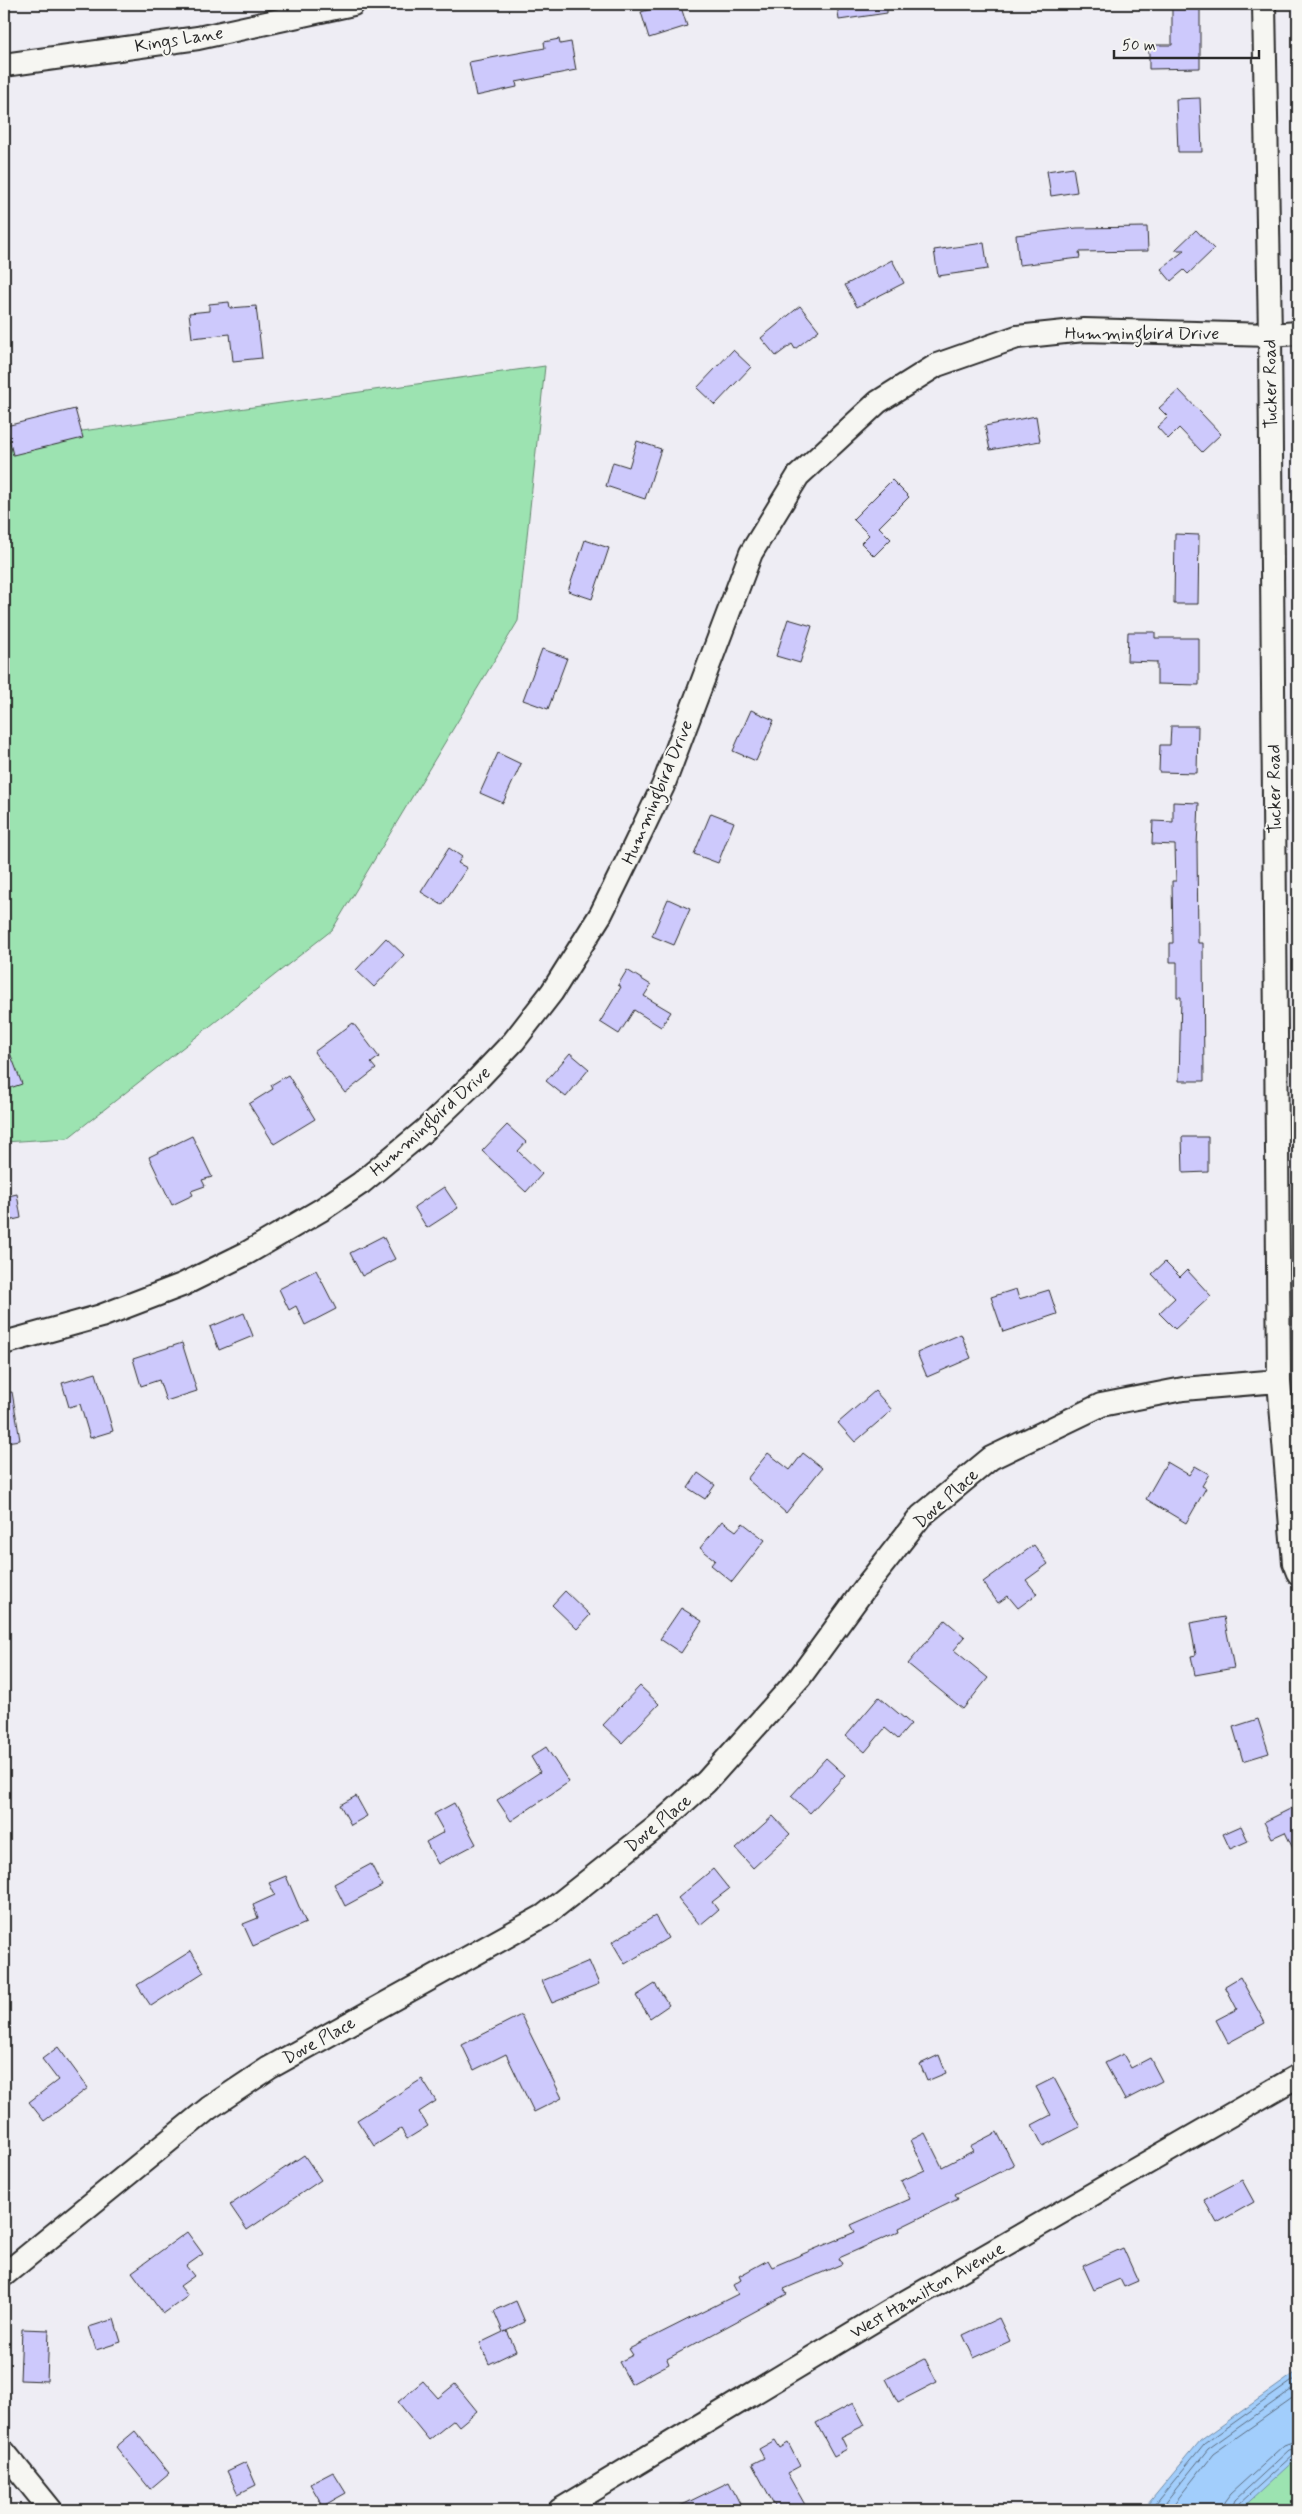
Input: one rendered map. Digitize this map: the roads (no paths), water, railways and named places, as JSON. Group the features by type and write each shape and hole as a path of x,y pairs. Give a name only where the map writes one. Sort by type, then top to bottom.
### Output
{"street":[{"name":"Kings Lane","path":"4,65 198,38 352,4"},
{"name":"Tucker Road","path":"1264,4 1270,335 1279,1381 1294,1562 1298,1573"},
{"name":"Hummingbird Drive","path":"4,1343 101,1316 182,1285 247,1254 321,1210 361,1183 425,1130 496,1061 552,992 601,914 663,786 750,553 798,476 878,402 937,364 1017,337 1084,330 1270,335 1298,333"},
{"name":"Dove Place","path":"4,2275 210,2108 269,2068 544,1915 655,1828 706,1782 800,1677 870,1581 921,1516 991,1458 1101,1405 1183,1389 1279,1381"},
{"name":"West Hamilton Avenue","path":"560,2510 888,2312 1298,2076"},
{"path":"4,2452 51,2510"}],"water":[{"path":"1298,2371 1298,2457 1240,2510 1143,2510 1200,2441"}]}
